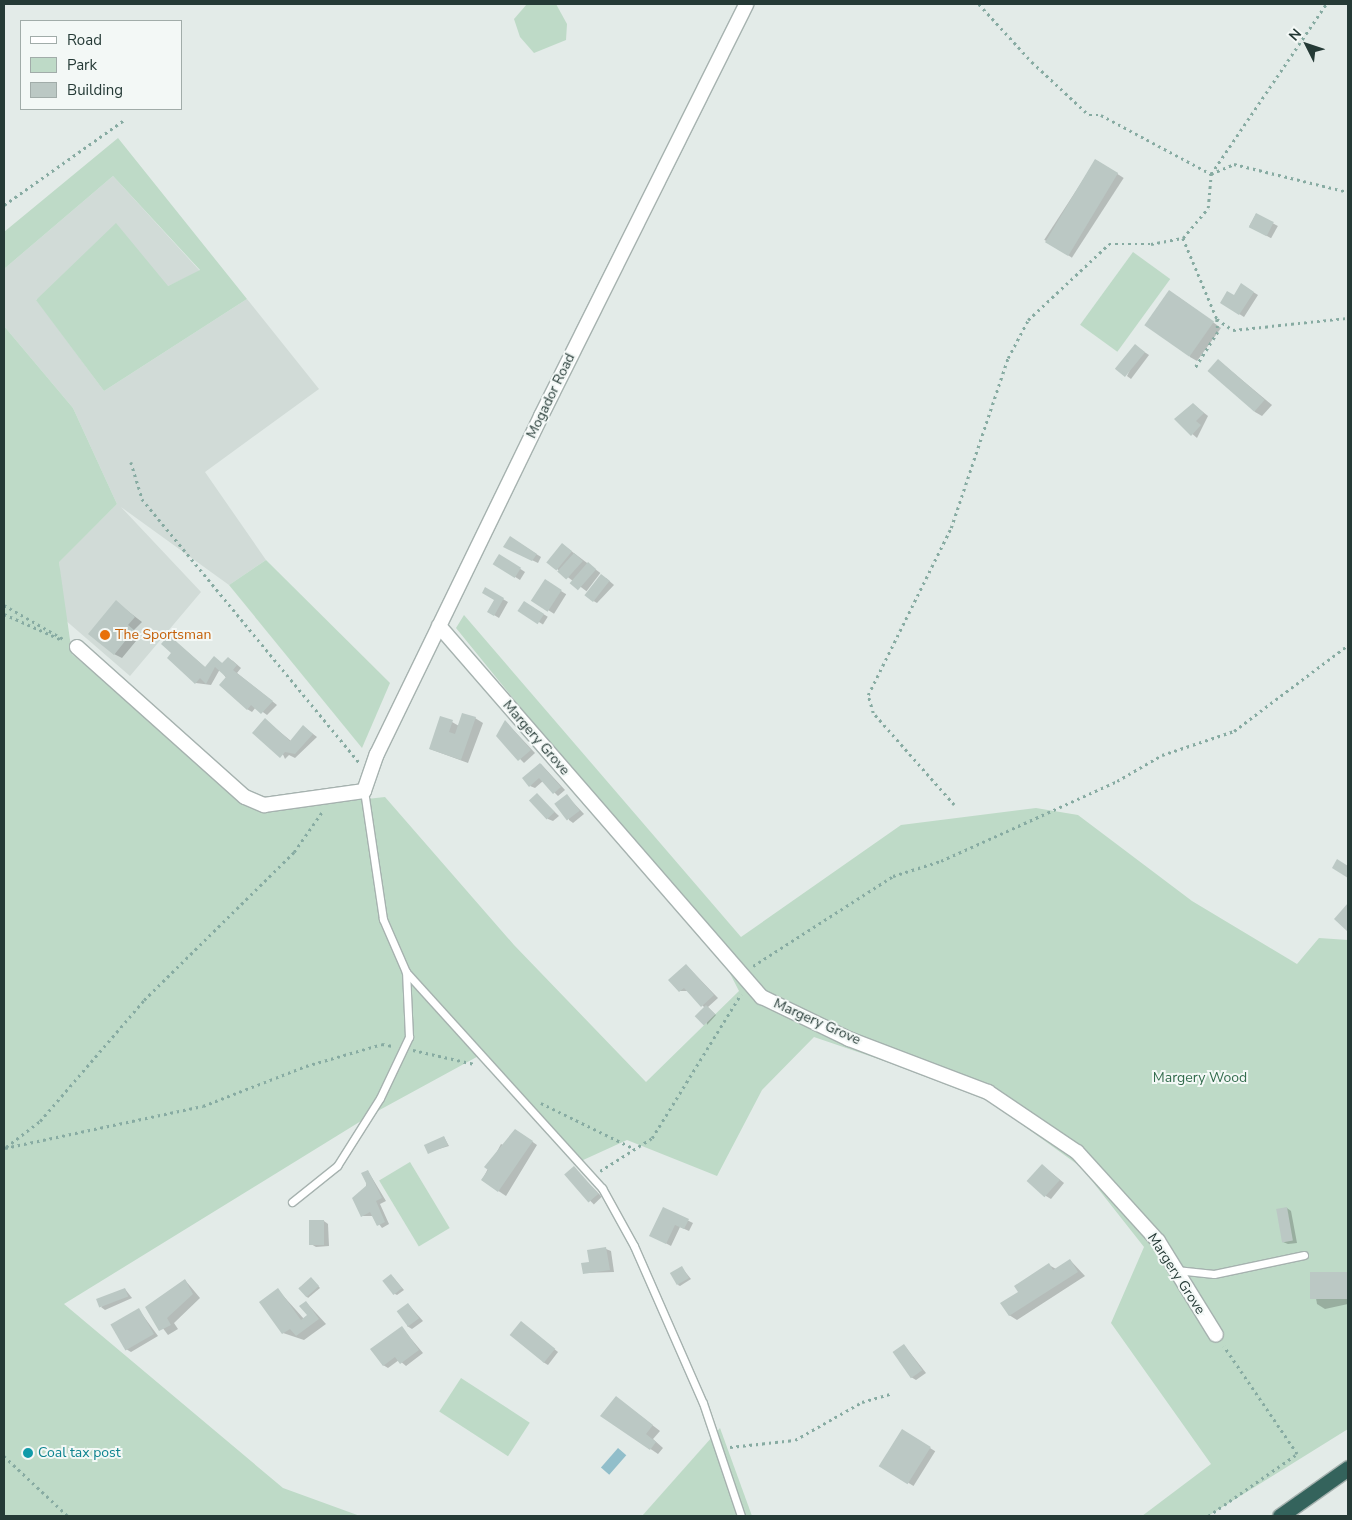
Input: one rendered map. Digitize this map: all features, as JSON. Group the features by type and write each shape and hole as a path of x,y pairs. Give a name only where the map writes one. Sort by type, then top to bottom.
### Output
{"highway":[{"path":"1280,1516 1348,1468"}],"street":[{"name":"Mogador Road","path":"364,791 439,626 746,4"},
{"name":"Margery Grove","path":"439,626 744,972 762,997 849,1039 988,1092 1076,1152 1158,1241 1216,1335"},
{"path":"77,647 245,797 264,805 336,792 364,791"}],"lane":[{"path":"364,791 383,919 406,972 592,1174 634,1246 718,1450 741,1516"},
{"path":"292,1202 337,1166 404,1048 409,1037 406,972"},
{"path":"1176,1270 1214,1274 1304,1255"}],"path":[{"path":"979,4 1032,62 1089,115 1101,116 1211,174"},
{"path":"954,805 873,713 868,695 951,528 1008,358 1028,320 1109,244 1151,244 1183,238 1208,208 1211,174 1326,4"},
{"path":"4,205 124,120"},
{"path":"1211,174 1234,164 1348,192"},
{"path":"1183,238 1217,319 1218,332 1194,370"},
{"path":"1217,319 1232,330 1348,318"},
{"path":"131,462 142,498 370,776"},
{"path":"4,605 77,647"},
{"path":"4,614 77,647"},
{"path":"592,1174 613,1166 634,1148 652,1138 741,994 744,972 893,876 941,861 1162,755 1234,732 1348,645"},
{"path":"4,1148 40,1121 144,1000 294,852 336,792"},
{"path":"4,1148 203,1106 306,1066 382,1044 466,1060 482,1068"},
{"path":"536,1101 634,1148"},
{"path":"1208,1516 1297,1454 1216,1335"},
{"path":"718,1450 795,1440 862,1402 893,1393"},
{"path":"4,1456 68,1516"}],"shaded area":[{"path":"113,176 200,271 168,286 36,299 104,391 247,299 319,389 205,472 266,560 229,585 121,507 201,592 130,676 64,619 59,561 117,504 73,408 4,326 4,269"}],"green space":[{"path":"527,4 556,4 567,24 566,40 534,53 520,37 514,19"},
{"path":"118,138 247,299 104,391 36,300 116,223 168,286 200,270 113,176 4,269 4,232"},
{"path":"1133,252 1170,279 1117,352 1080,325"},
{"name":"Margery Wood","path":"4,326 73,408 117,504 59,562 72,654 258,811 385,797 514,945 646,1082 739,991 719,952 456,628 464,615 741,937 901,825 1036,808 1078,815 1192,901 1297,964 1319,938 1348,940 1348,1429 1208,1516 1142,1516 1211,1464 1111,1323 1144,1247 1081,1167 1013,1118 975,1092 814,1037 762,1090 717,1176 627,1140 581,1161 484,1053 374,1113 64,1304 283,1488 360,1516 4,1516"},
{"path":"266,560 390,683 362,748 229,585"},
{"path":"410,1162 450,1228 419,1247 379,1181"},
{"path":"461,1378 530,1423 508,1456 439,1412"},
{"path":"720,1428 752,1516 642,1516"}],"water":[{"path":"618,1448 626,1455 609,1475 601,1468"}],"building":[{"path":"1095,159 1118,173 1068,256 1045,242"},
{"path":"1256,213 1274,222 1267,236 1249,227"},
{"path":"1241,283 1254,292 1239,315 1220,303 1227,291 1234,295"},
{"path":"1169,290 1214,322 1189,357 1144,325"},
{"path":"1135,344 1145,352 1125,377 1115,369"},
{"path":"1218,359 1265,400 1254,412 1208,371"},
{"path":"1193,403 1204,413 1196,421 1201,425 1191,436 1174,419"},
{"path":"510,536 537,554 532,561 503,547"},
{"path":"562,543 572,551 556,571 546,562"},
{"path":"574,553 583,561 566,580 557,572"},
{"path":"499,554 521,568 515,578 493,564"},
{"path":"588,562 596,569 578,590 570,583"},
{"path":"601,574 610,581 593,602 584,595"},
{"path":"545,579 562,590 548,612 531,601"},
{"path":"485,587 504,598 494,616 487,612 494,600 482,593"},
{"path":"116,600 135,617 128,625 134,630 114,655 88,634"},
{"path":"524,601 544,614 538,624 517,611"},
{"path":"169,635 205,667 214,656 222,663 228,657 237,665 233,670 273,701 261,714 251,705 247,710 219,685 226,677 215,667 206,684 200,678 195,684 167,658 171,653 161,644"},
{"path":"462,713 476,717 461,760 429,749 440,716 453,720 449,732 455,734"},
{"path":"265,718 290,741 303,725 313,734 295,754 285,752 280,758 252,733"},
{"path":"505,720 531,750 518,761 496,736"},
{"path":"540,763 561,787 553,794 539,778 529,787 522,778"},
{"path":"537,793 555,812 547,820 529,801"},
{"path":"567,794 580,811 567,820 554,804"},
{"path":"1337,859 1348,866 1348,878 1332,868"},
{"path":"1348,903 1348,932 1334,919"},
{"path":"686,964 714,995 701,1007 684,988 679,992 668,980"},
{"path":"706,1005 715,1014 704,1026 695,1016"},
{"path":"515,1129 533,1141 498,1192 481,1180 488,1170 484,1167"},
{"path":"444,1136 448,1145 428,1154 424,1145"},
{"path":"1042,1164 1060,1180 1044,1197 1027,1181"},
{"path":"574,1166 598,1194 588,1202 564,1175"},
{"path":"368,1170 382,1198 376,1201 385,1222 377,1226 370,1212 361,1217 352,1198 367,1185 361,1173"},
{"path":"663,1207 689,1219 684,1229 675,1225 666,1244 649,1236"},
{"path":"1287,1207 1293,1240 1282,1242 1276,1209"},
{"path":"309,1220 324,1220 324,1245 309,1245"},
{"path":"606,1247 610,1270 583,1274 581,1263 589,1262 587,1250"},
{"path":"1070,1259 1078,1272 1009,1316 1000,1303 1018,1292 1014,1286 1049,1263 1053,1270"},
{"path":"682,1266 689,1278 677,1285 670,1273"},
{"path":"1310,1272 1348,1272 1348,1299 1310,1299"},
{"path":"391,1274 402,1288 393,1295 382,1281"},
{"path":"311,1277 319,1286 306,1297 298,1288"},
{"path":"185,1279 193,1294 167,1318 171,1325 159,1331 145,1307"},
{"path":"125,1288 128,1296 99,1308 96,1299"},
{"path":"278,1288 301,1320 307,1315 299,1306 306,1301 319,1319 296,1336 290,1329 282,1334 259,1302"},
{"path":"408,1303 419,1318 408,1327 397,1311"},
{"path":"139,1308 154,1334 125,1350 110,1324"},
{"path":"521,1321 555,1349 544,1363 510,1335"},
{"path":"402,1326 419,1350 400,1364 395,1357 383,1366 370,1349"},
{"path":"904,1344 922,1370 911,1378 893,1352"},
{"path":"616,1396 653,1425 646,1434 656,1442 650,1450 600,1416"},
{"path":"902,1429 931,1447 908,1484 879,1466"}],"place":[{"name":"The Sportsman","path":"105,635"},
{"name":"Coal tax post","path":"28,1453"}]}
